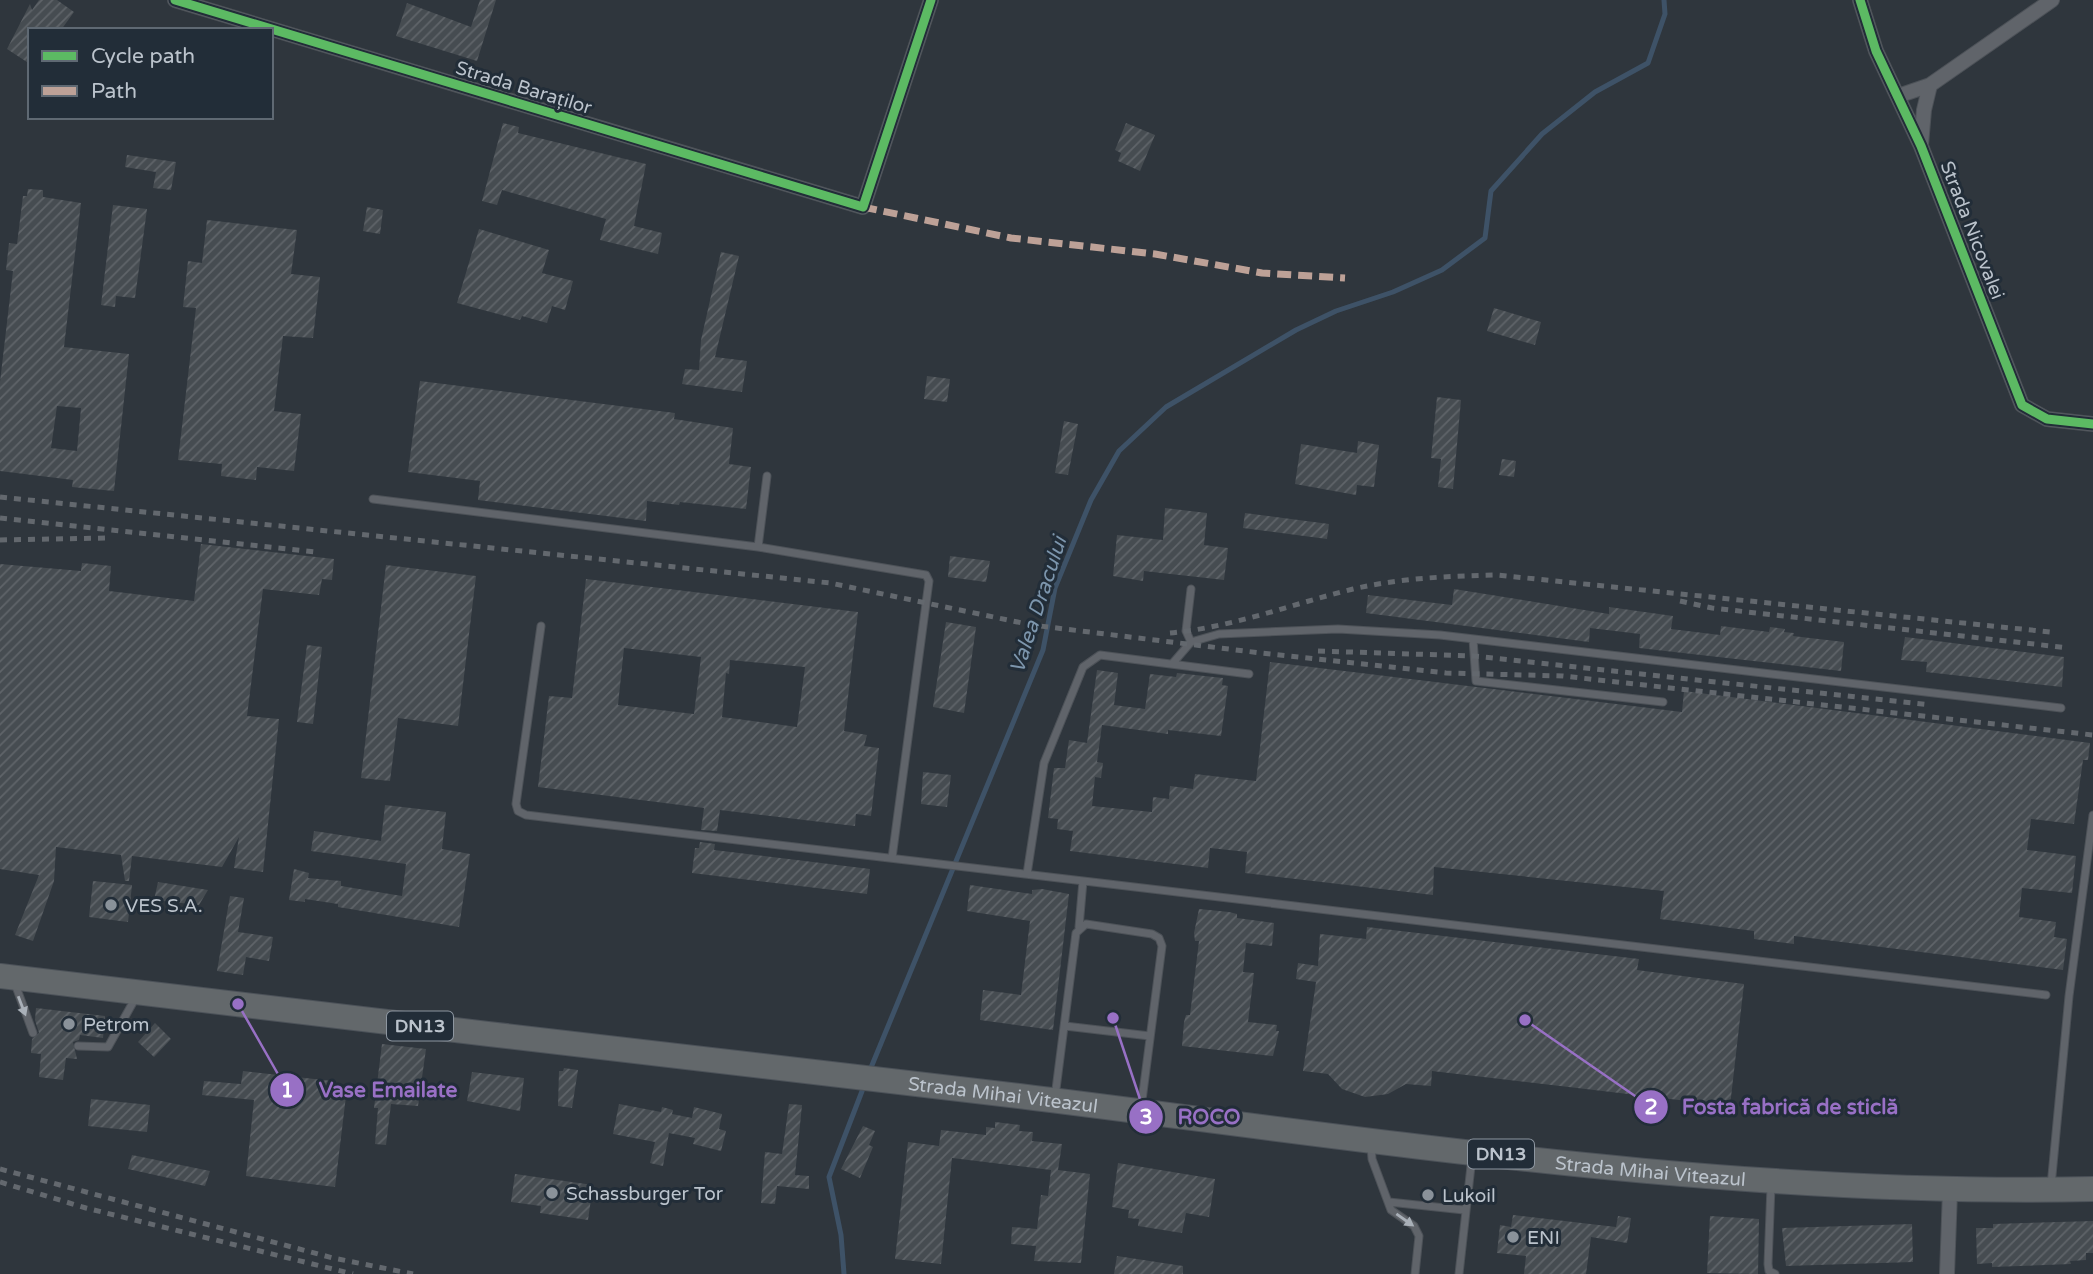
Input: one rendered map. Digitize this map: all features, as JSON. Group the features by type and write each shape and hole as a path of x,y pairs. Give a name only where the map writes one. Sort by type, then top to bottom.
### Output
{"highway":[{"name":"Strada Mihai Viteazul","path":"6,977 1473,1151 1772,1182 1950,1191 2093,1189"}],"street":[{"name":"Strada Baraților","path":"175,0 268,28"},
{"name":"Strada Baraților","path":"273,29 863,207 931,0"},
{"name":"Strada Nicovalei","path":"1860,0 1877,51 1921,146 2022,405 2047,419 2093,424"},
{"path":"1898,96 1930,85 2052,0"},
{"path":"1921,146 1924,110 1930,85"},
{"path":"1947,1274 1950,1191"}],"lane":[{"path":"758,547 767,476"},
{"path":"373,499 758,547 920,572 929,581 892,858"},
{"path":"1191,589 1186,631 1191,642"},
{"path":"541,626 516,804 518,811 526,815 2046,995"},
{"path":"1171,664 1191,642 1219,634 1280,629 1338,629 1473,639 2061,708"},
{"path":"1473,639 1476,681 1663,702"},
{"path":"1027,874 1044,764 1083,667 1100,655 1249,674"},
{"path":"2051,1190 2068,1010 2093,815"},
{"path":"1054,1101 1083,881"},
{"path":"1079,927 1086,924 1152,934 1159,938 1162,946 1141,1112"},
{"path":"6,977 33,1033"},
{"path":"78,1046 108,1047 138,993"},
{"path":"1065,1026 1150,1036"},
{"path":"1371,1138 1372,1159 1388,1202 1400,1218 1415,1226 1419,1236 1415,1274"},
{"path":"1459,1274 1464,1210 1473,1151"},
{"path":"1772,1182 1768,1264 1769,1271 1775,1274"},
{"path":"1388,1202 1464,1210"}],"building":[{"path":"39,0 57,0 74,12 62,28 28,28 28,63 7,49 30,4 32,10"},
{"path":"480,0 496,0 477,61 396,36 407,3 471,27"},
{"path":"503,123 519,127 518,133 646,164 634,226 662,233 658,254 600,240 606,219 502,190 497,205 482,201"},
{"path":"1126,123 1155,135 1140,171 1118,161 1121,153 1115,150"},
{"path":"127,155 176,162 171,190 153,188 156,172 125,167"},
{"path":"28,189 43,190 43,197 81,203 64,347 129,354 114,491 72,487 73,480 0,471 0,382 13,271 6,270 9,243 17,244 23,196 27,196","holes":["57,406 81,408 77,451 51,448"]},
{"path":"113,205 147,209 135,298 116,296 115,307 101,305"},
{"path":"367,207 383,210 380,234 363,231"},
{"path":"207,220 297,230 291,274 320,277 313,338 283,336 274,411 301,414 294,471 257,467 256,480 221,476 222,464 178,460 196,308 183,307 188,261 202,263"},
{"path":"479,229 549,250 542,273 573,281 565,310 552,306 547,323 522,316 520,320 457,303"},
{"path":"721,252 739,256 715,357 747,361 742,392 682,384 685,369 699,370 701,340"},
{"path":"1494,308 1541,322 1535,345 1487,331"},
{"path":"927,376 950,379 947,402 924,399"},
{"path":"420,381 675,413 674,419 733,428 729,464 751,467 746,509 647,501 646,521 478,500 480,481 408,472"},
{"path":"1437,397 1461,400 1453,489 1438,487 1441,459 1431,458"},
{"path":"1064,421 1078,424 1068,475 1055,473"},
{"path":"1358,441 1379,445 1374,487 1357,485 1356,495 1295,484 1301,444 1357,453"},
{"path":"1502,459 1516,461 1514,477 1499,475"},
{"path":"1165,508 1207,513 1204,545 1228,548 1224,580 1144,571 1143,581 1113,576 1117,535 1163,540"},
{"path":"1245,513 1329,524 1327,539 1243,528"},
{"path":"201,544 334,559 332,580 322,579 319,595 263,589 247,716 279,719 263,872 234,868 239,837 222,867 132,856 129,881 125,881 121,855 56,847 54,881 33,941 15,935 39,875 0,869 0,564 81,571 82,563 111,566 109,591 194,601"},
{"path":"950,556 990,561 986,582 948,577"},
{"path":"386,565 476,576 458,726 398,718 390,781 361,778"},
{"path":"586,579 858,612 844,731 867,735 864,746 879,748 871,816 856,814 855,826 720,810 717,831 701,830 704,808 538,787 549,696 572,698","holes":["624,648 701,657 694,714 618,705","730,660 805,667 797,727 722,717 726,673 729,674"]},
{"path":"1454,589 1609,614 1609,607 1673,616 1671,629 1720,635 1721,626 1769,632 1770,627 1785,629 1784,632 1794,633 1793,636 1844,642 1841,671 1639,648 1640,634 1590,628 1589,642 1366,613 1368,595 1452,605"},
{"path":"946,622 976,627 964,713 933,707"},
{"path":"1905,637 2064,657 2062,687 1926,672 1927,662 1901,660"},
{"path":"307,645 322,647 313,724 297,722"},
{"path":"1270,662 1682,712 1684,691 2090,743 2088,760 2083,760 2074,824 2031,819 2027,850 2076,856 2072,893 2022,888 2019,917 2056,922 2054,937 2067,939 2063,970 1794,936 1794,944 1754,939 1754,931 1660,919 1664,891 1434,867 1433,895 1245,873 1247,852 1210,848 1208,868 1070,851 1073,831 1057,829 1058,819 1048,818 1054,768 1065,768 1069,740 1087,743 1097,670 1118,673 1114,705 1145,709 1150,674 1176,677 1177,673 1223,678 1222,685 1228,686 1221,736 1168,730 1168,734 1102,725 1097,762 1103,763 1101,778 1095,777 1092,806 1152,812 1153,797 1169,799 1170,786 1193,789 1195,774 1256,781"},
{"path":"923,772 951,775 947,807 921,804"},
{"path":"385,805 446,812 442,849 470,854 459,927 338,907 338,904 305,899 305,902 289,900 294,869 309,873 308,878 341,881 341,886 402,896 406,864 311,851 314,831 381,841"},
{"path":"700,842 715,844 714,850 870,869 867,894 692,873 695,848 699,848"},
{"path":"93,881 132,885 128,922 89,917"},
{"path":"158,882 208,890 199,905 154,900"},
{"path":"970,885 1032,894 1032,890 1042,889 1069,894 1053,1030 980,1020 983,990 1021,995 1030,921 967,911"},
{"path":"230,896 244,898 238,932 273,937 269,961 246,957 243,975 217,971"},
{"path":"1199,909 1229,912 1237,914 1237,918 1274,923 1272,946 1246,943 1243,972 1254,973 1248,1022 1277,1025 1276,1031 1279,1031 1273,1056 1182,1046 1184,1022 1186,1015 1190,1015 1199,941 1195,941 1194,933"},
{"path":"1367,927 1639,959 1637,970 1744,984 1730,1106 1432,1071 1431,1086 1406,1084 1388,1094 1365,1097 1342,1089 1328,1074 1303,1071 1316,982 1296,979 1298,963 1318,966 1320,934 1366,939"},
{"path":"36,1008 105,1016 103,1038 80,1035 79,1040 73,1042 77,1059 66,1058 63,1080 39,1077 41,1054 31,1053 32,1039 39,1033 35,1020"},
{"path":"155,1023 171,1039 154,1057 138,1042"},
{"path":"382,1044 426,1049 418,1106 391,1104 386,1145 375,1144 378,1108 374,1108"},
{"path":"564,1068 578,1070 572,1108 558,1106 559,1071"},
{"path":"243,1071 332,1081 331,1094 346,1096 335,1187 246,1176 254,1100 202,1095 204,1081 241,1084"},
{"path":"472,1072 524,1078 520,1111 467,1101"},
{"path":"91,1099 150,1105 147,1132 88,1126"},
{"path":"619,1104 661,1112 662,1107 673,1110 672,1114 692,1118 694,1107 722,1114 719,1129 726,1131 721,1151 693,1144 695,1138 669,1133 663,1166 650,1163 655,1142 613,1134"},
{"path":"789,1104 802,1105 795,1175 809,1176 809,1189 777,1186 775,1204 761,1203 765,1152 782,1154"},
{"path":"995,1122 1020,1125 1019,1131 1033,1132 1032,1141 1062,1144 1058,1170 1090,1174 1081,1263 1034,1261 1036,1246 1011,1244 1012,1227 1037,1229 1041,1195 1048,1196 1051,1170 952,1158 941,1264 895,1259 908,1142 939,1146 941,1130 986,1135 986,1127 995,1128"},
{"path":"863,1126 875,1131 869,1145 873,1147 860,1178 841,1169"},
{"path":"132,1155 210,1171 205,1186 128,1169"},
{"path":"1118,1163 1215,1179 1209,1217 1186,1213 1182,1233 1138,1226 1139,1219 1128,1218 1129,1210 1112,1207"},
{"name":"Schassburger Tor","path":"515,1174 593,1185 588,1220 540,1213 541,1206 511,1202"},
{"path":"1513,1215 1616,1227 1618,1216 1631,1218 1627,1243 1591,1237 1586,1274 1524,1274 1526,1256 1497,1253 1500,1225 1511,1227"},
{"path":"1710,1216 1759,1219 1758,1274 1707,1273"},
{"path":"2093,1221 2093,1253 2086,1253 2086,1260 2070,1261 2071,1264 1992,1267 1992,1263 1977,1264 1976,1228 1993,1228 1993,1224"},
{"path":"1912,1224 1913,1262 1786,1266 1782,1228"},
{"path":"1117,1256 1183,1266 1183,1274 1114,1274"}],"waterway":[{"name":"Valea Dracului","path":"870,1070 1043,650 1055,588 1091,500 1119,451 1166,407 1296,330 1336,311 1393,292 1442,270 1485,238 1491,191 1542,134 1595,92 1648,63 1665,14 1664,0"},
{"name":"Valea Dracului","path":"844,1274 841,1235 829,1177 864,1086"}],"railway":[{"path":"0,497 830,583 1032,625 1261,653 1446,673 1563,676 2093,735"},
{"path":"0,518 316,552"},
{"path":"0,540 111,538"},
{"path":"1170,633 1217,626 1371,585 1425,578 1497,575 2050,632"},
{"path":"1680,601 1712,608 2069,648"},
{"path":"1318,651 1474,656 1931,705"},
{"path":"0,1169 333,1258 413,1274"},
{"path":"0,1182 86,1208 353,1274"}],"marked path":[{"path":"863,207 1011,238 1155,254 1262,273 1345,278"}],"cycle path":[{"path":"175,0 268,28"},
{"path":"273,29 863,207 931,0"},
{"path":"1860,0 1876,51 1921,146 2022,405 2047,419 2093,424"}],"place":[{"name":"VES S.A.","path":"111,905"},
{"name":"Vase Emailate","path":"238,1004"},
{"name":"ROCO","path":"1113,1018"},
{"name":"Fosta fabrică de sticlă","path":"1525,1020"},
{"name":"Petrom","path":"69,1024"},
{"name":"Schassburger Tor","path":"552,1193"},
{"name":"Lukoil","path":"1428,1195"},
{"name":"ENI","path":"1513,1237"}]}
